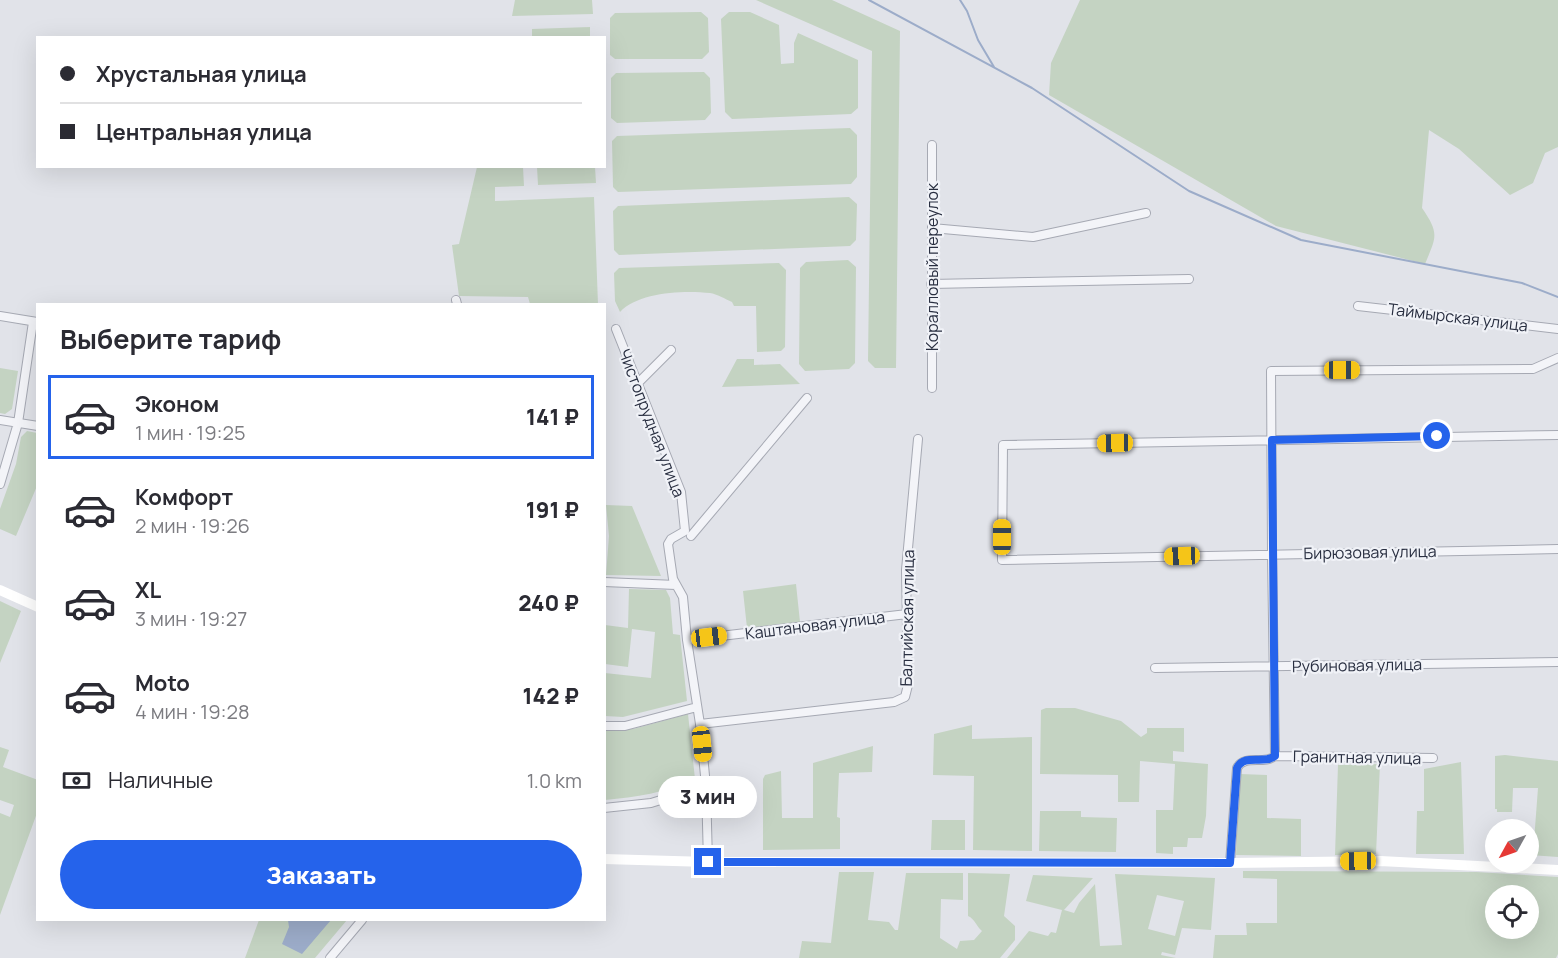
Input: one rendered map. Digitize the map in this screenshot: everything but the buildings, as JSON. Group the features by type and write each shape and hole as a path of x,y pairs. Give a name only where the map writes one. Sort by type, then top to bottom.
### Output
{"main road":[{"path":"0,590 36,607"},
{"path":"606,859 708,862 1380,861 1558,870"}],"street":[{"name":"Коралловый переулок","path":"932,145 932,388"},
{"path":"932,228 1033,237 1146,213"},
{"path":"931,285 1189,279"},
{"name":"Таймырская улица","path":"1359,306 1558,329"},
{"path":"0,316 35,322 18,423 0,484"},
{"name":"Чистопрудная улица","path":"616,329 681,492 685,531 671,538 668,544 673,579 683,597 697,707 706,786 708,862"},
{"path":"638,384 671,350"},
{"path":"1275,756 1271,371 1533,369 1558,358"},
{"path":"691,536 807,398"},
{"path":"0,420 36,426"},
{"path":"1272,440 1557,435"},
{"name":"Балтийская улица","path":"699,724 894,702 905,697 908,685 906,570 918,439"},
{"name":"Бирюзовая улица","path":"1272,440 1003,445 1002,560 1558,549"},
{"path":"606,582 676,585"},
{"name":"Каштановая улица","path":"687,640 906,614"},
{"name":"Рубиновая улица","path":"1155,668 1558,662"},
{"path":"606,726 625,726 697,707"},
{"name":"Гранитная улица","path":"1230,863 1239,763 1268,760 1275,756 1433,758"},
{"path":"606,808 651,803 706,786"},
{"path":"330,958 361,921"}],"green space":[{"path":"515,0 592,0 593,14 512,16"},
{"path":"756,0 832,0 900,31 896,368 875,368 868,361 872,51"},
{"path":"1080,0 1558,0 1558,147 1545,153 1533,183 1510,195 1459,149 1429,130 1422,208 1432,224 1434,241 1425,264 1276,226 1049,95 1051,63"},
{"path":"701,12 708,18 709,52 702,59 615,59 610,55 610,18 615,13"},
{"path":"729,12 750,12 779,25 781,64 794,63 794,43 798,33 858,60 858,108 851,114 732,119 725,112 721,19"},
{"path":"590,27 590,36 532,36 532,29"},
{"path":"704,72 710,78 711,113 705,120 617,123 611,118 611,78 616,73"},
{"path":"850,128 857,135 857,177 851,184 618,192 613,187 612,141 617,136"},
{"path":"477,168 523,168 524,186 495,187 495,201 594,197 598,303 530,303 528,297 459,296 452,245 459,244"},
{"path":"537,168 595,168 596,183 538,185"},
{"path":"849,197 857,204 856,240 850,246 619,255 614,250 613,211 618,206"},
{"path":"848,260 856,267 855,363 849,369 805,371 799,364 800,268 806,262"},
{"path":"779,263 786,270 785,347 781,351 757,352 756,306 734,306 732,302 718,295 699,292 675,292 650,296 628,305 620,312 615,301 614,273 619,268"},
{"path":"737,359 754,359 754,365 780,364 800,384 722,387"},
{"path":"0,368 18,371 12,409 5,414 0,413"},
{"path":"27,431 36,433 36,488 16,536 0,529 0,509 16,464 21,437"},
{"path":"606,505 632,506 661,576 606,575 609,536"},
{"path":"796,584 800,622 747,628 743,591"},
{"path":"629,589 666,590 670,598 673,634 680,635 687,701 623,717 606,716 606,673 651,678 655,632 632,629 628,667 606,664 606,625 628,628"},
{"path":"0,601 21,611 0,663"},
{"path":"1075,708 1121,721 1141,737 1147,733 1147,728 1184,728 1184,752 1173,751 1173,761 1208,764 1206,816 1202,838 1188,838 1187,847 1173,847 1173,854 1156,853 1156,810 1173,810 1175,764 1140,761 1139,802 1118,802 1118,775 1040,774 1041,710"},
{"path":"688,714 695,779 650,794 606,800 606,730 633,729"},
{"path":"972,725 972,739 1032,737 1032,851 973,850 974,776 933,775 934,734"},
{"path":"873,746 872,772 839,773 837,817 840,818 840,849 763,850 763,779 765,775 781,771 782,818 813,818 813,763"},
{"path":"0,747 9,750 3,767 36,779 36,816 0,915 0,813 10,817 14,805 0,800"},
{"path":"1495,756 1558,761 1558,857 1539,856 1539,819 1536,819 1538,788 1513,788 1512,812 1497,812 1495,809"},
{"path":"1461,762 1464,854 1416,854 1417,811 1424,811 1424,769"},
{"path":"1380,764 1376,854 1335,855 1338,765"},
{"path":"1240,774 1267,775 1267,818 1301,819 1301,856 1236,855"},
{"path":"1040,811 1081,811 1081,817 1117,818 1116,852 1039,851"},
{"path":"932,820 965,820 965,850 931,850"},
{"path":"1243,871 1476,872 1558,877 1558,954 1556,958 1213,958 1215,935 1247,935 1246,923 1277,923 1277,879 1243,878"},
{"path":"839,872 874,872 868,920 889,922 895,930 898,930 906,873 963,873 963,900 941,899 940,938 957,949 960,941 974,940 982,931 968,916 968,873 1010,874 1004,916 1015,926 1015,940 1000,958 799,958 802,941 831,943"},
{"path":"1115,874 1215,878 1211,930 1182,928 1175,955 1162,952 1161,955 1176,958 1007,958 1029,931 1048,936 1051,932 1056,933 1062,910 1026,901 1033,875 1093,878 1064,910 1074,913 1079,903 1095,884 1100,946 1122,945","holes":["1157,895 1184,901 1175,936 1148,929"]},
{"path":"259,921 346,921 315,958 245,958"}],"water":[{"path":"288,921 330,921 302,954 282,944 289,927"}],"waterway":[{"path":"869,0 1032,88 1189,191 1301,240 1522,283 1558,297"},
{"path":"960,0 967,11 978,40 994,67"}],"route":[{"path":"708,862 1230,863 1239,763 1268,760 1275,756 1272,440 1437,436"}]}
